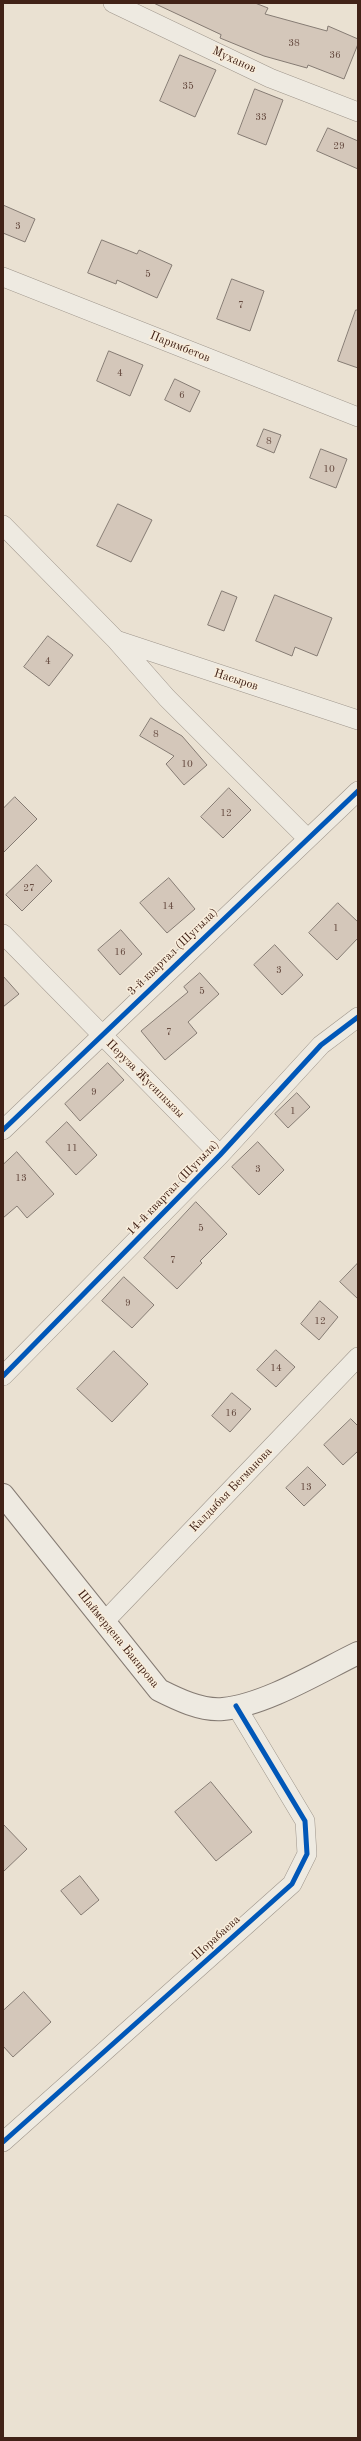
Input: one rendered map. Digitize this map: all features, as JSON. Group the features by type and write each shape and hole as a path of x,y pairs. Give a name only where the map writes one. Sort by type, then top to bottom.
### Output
{"street":[{"name":"Муханов","path":"113,3 270,78 358,112"},
{"name":"Паримбетов","path":"3,277 358,417"},
{"path":"3,525 115,639 167,698 307,838"},
{"name":"Насыров","path":"115,639 358,720"},
{"name":"3-й квартал (Шугыла)","path":"3,1130 307,838 358,791"},
{"name":"Перуза Жусипкызы","path":"3,934 220,1154"},
{"name":"14-й квартал (Шугыла)","path":"3,1376 220,1154 321,1045 358,1017"},
{"name":"Калдыбая Бегманова","path":"104,1622 358,1357"},
{"name":"Шаймердена Бакирова","path":"3,1495 158,1690 186,1703 222,1709 257,1701 358,1654"},
{"name":"Шорабаева","path":"3,2142 292,1884 307,1854 305,1821 236,1706"}],"building":[{"path":"154,3 255,3 268,8 265,14 327,31 328,26 358,39 358,44 344,79 308,65 307,68 264,56 220,38 221,35"},
{"path":"180,55 216,70 195,117 160,101"},
{"path":"255,89 283,100 266,145 238,134"},
{"path":"328,128 358,141 358,169 317,151"},
{"path":"3,205 35,219 25,242 3,233"},
{"path":"102,240 137,254 139,250 172,265 157,298 117,280 116,284 88,273"},
{"path":"232,279 264,291 250,331 217,319"},
{"path":"356,310 358,310 358,368 338,361"},
{"path":"109,351 143,365 130,396 97,381"},
{"path":"175,379 200,391 190,412 165,400"},
{"path":"264,429 281,435 274,453 257,446"},
{"path":"321,449 347,459 336,488 310,478"},
{"path":"118,504 152,520 131,562 97,546"},
{"path":"222,591 237,597 224,631 208,625"},
{"path":"275,595 332,618 317,656 295,647 292,656 256,641"},
{"path":"48,636 73,655 49,686 24,667"},
{"path":"151,718 182,736 207,765 184,785 166,764 174,756 140,736"},
{"path":"229,788 251,810 223,838 201,817"},
{"path":"15,797 37,819 3,853 3,809"},
{"path":"37,865 52,881 22,911 6,895"},
{"path":"169,878 195,909 167,933 140,903"},
{"path":"338,903 358,922 358,938 337,960 309,933"},
{"path":"121,930 142,954 120,975 98,950"},
{"path":"275,945 303,975 282,995 254,965"},
{"path":"200,973 219,994 188,1022 197,1033 165,1060 141,1031 188,992 184,987"},
{"path":"3,976 19,994 3,1007"},
{"path":"108,1063 124,1080 80,1121 65,1104"},
{"path":"297,1093 310,1107 288,1128 275,1114"},
{"path":"67,1122 97,1155 76,1175 46,1142"},
{"path":"258,1142 284,1170 259,1195 232,1167"},
{"path":"17,1152 54,1194 27,1218 17,1206 3,1218 3,1165"},
{"path":"196,1202 227,1234 200,1261 202,1263 177,1289 144,1258"},
{"path":"358,1263 358,1299 340,1282"},
{"path":"124,1277 154,1305 132,1328 102,1301"},
{"path":"320,1301 338,1317 319,1340 301,1324"},
{"path":"276,1350 295,1367 276,1387 257,1370"},
{"path":"114,1351 148,1384 112,1422 77,1389"},
{"path":"232,1393 251,1409 230,1432 212,1416"},
{"path":"351,1419 358,1426 358,1451 343,1465 324,1445"},
{"path":"308,1467 326,1485 304,1506 286,1488"},
{"path":"211,1782 252,1832 216,1861 175,1812"},
{"path":"3,1824 27,1849 3,1872"},
{"path":"80,1876 99,1900 81,1915 61,1891"},
{"path":"24,1992 51,2022 13,2057 3,2046 3,2011"}],"cycle path":[{"path":"3,1130 358,791"},
{"path":"3,1376 220,1155 321,1045 358,1017"},
{"path":"3,2142 292,1884 307,1854 305,1821 236,1706"}]}
